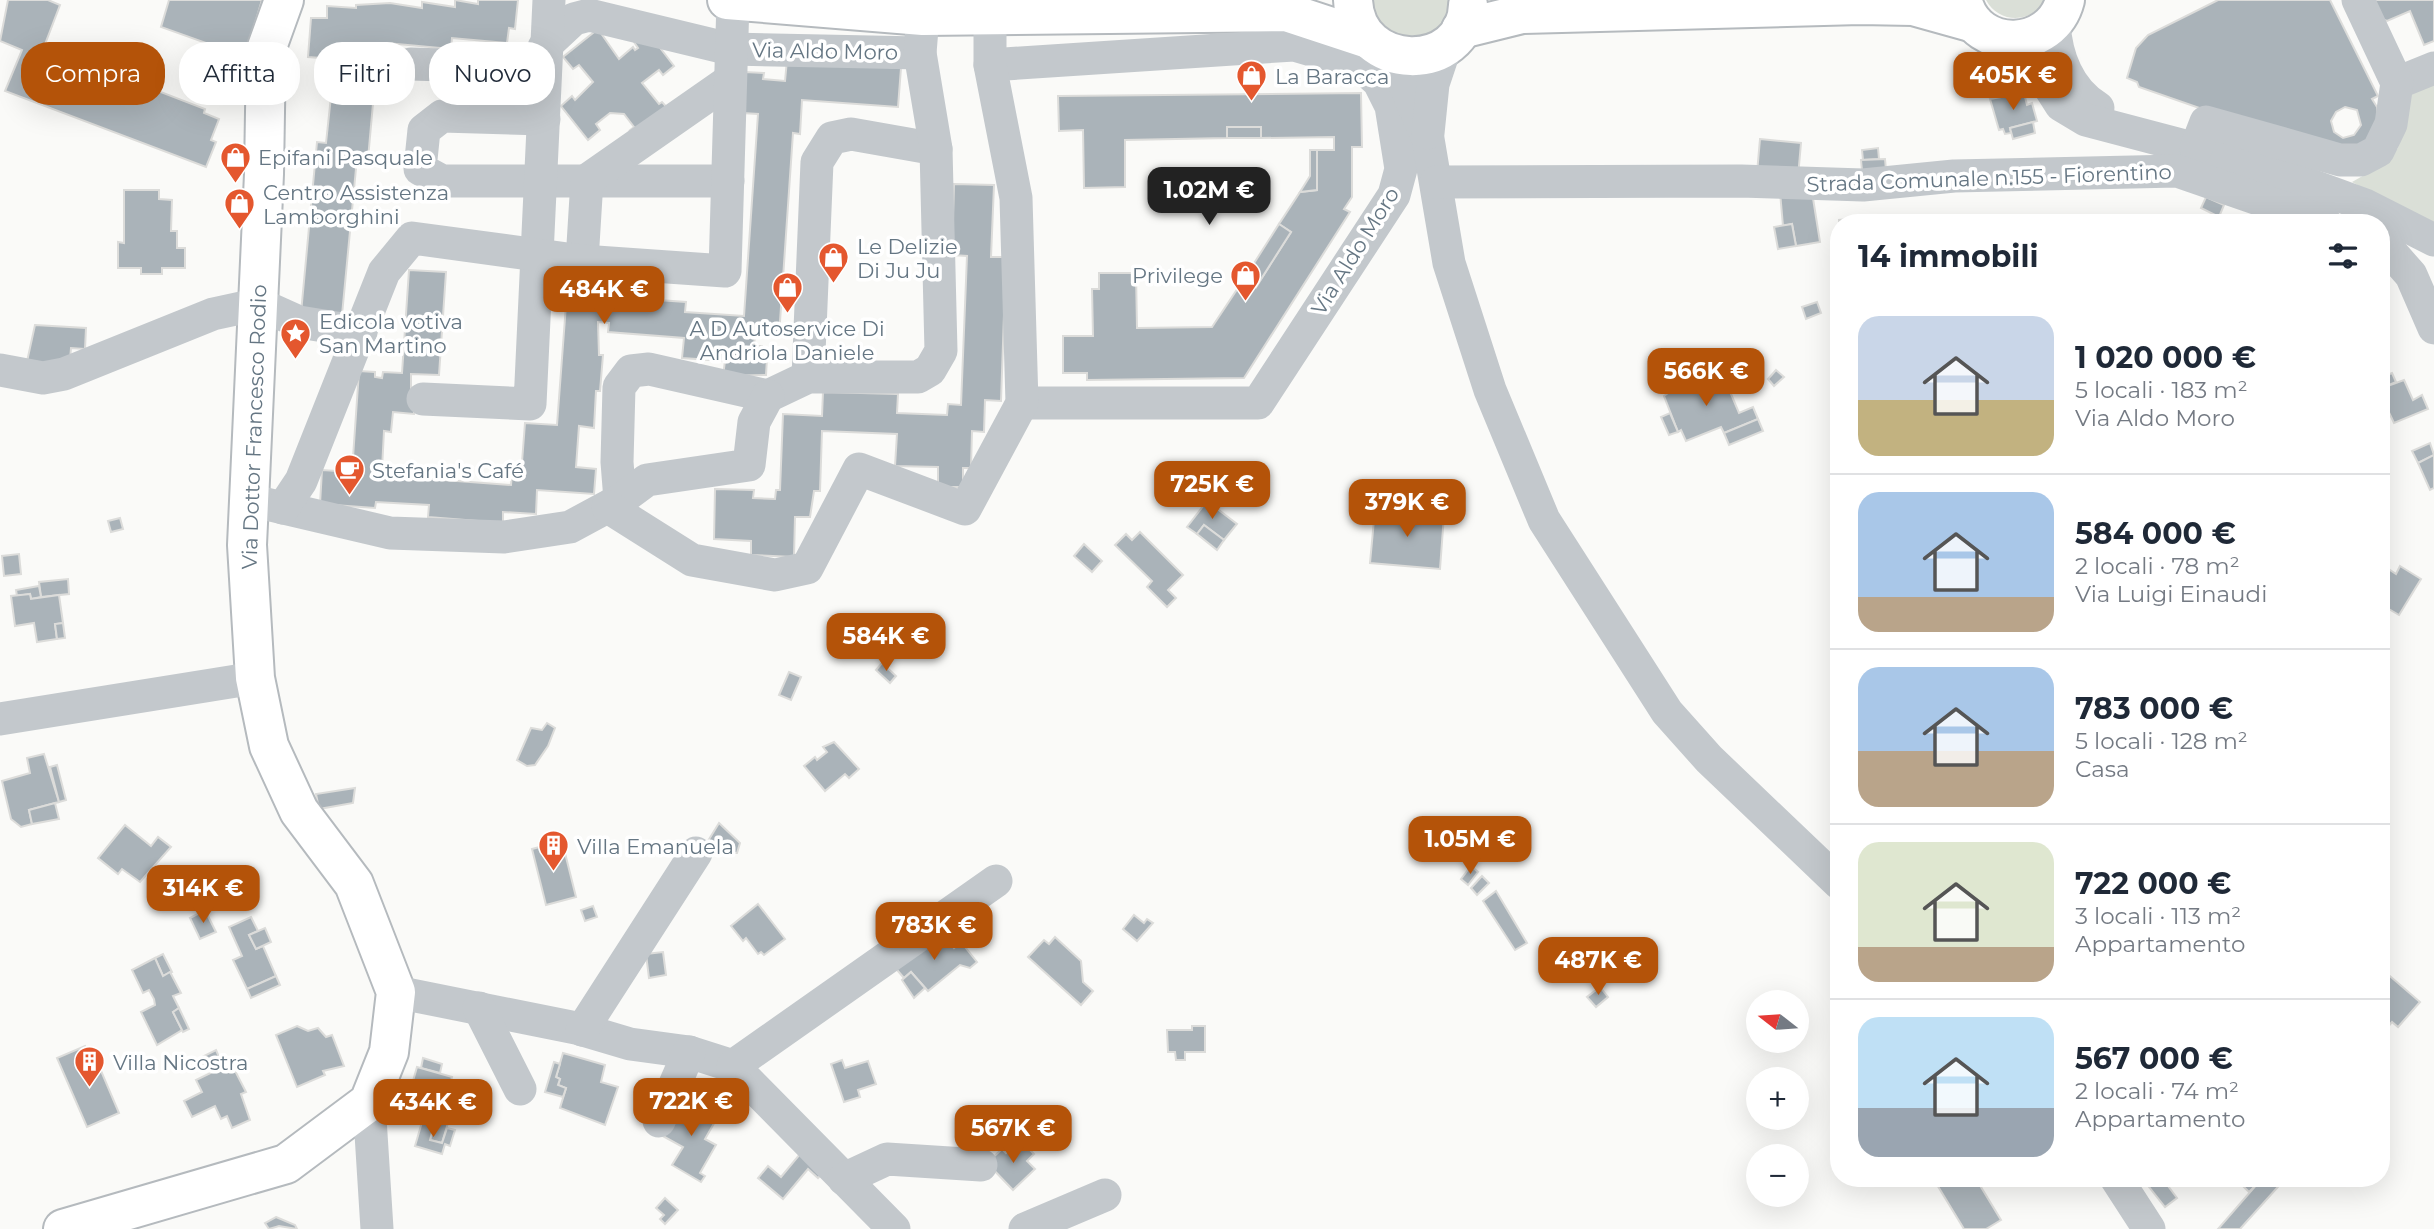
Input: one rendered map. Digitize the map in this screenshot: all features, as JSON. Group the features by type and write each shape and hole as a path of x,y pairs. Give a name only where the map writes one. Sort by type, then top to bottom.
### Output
{"main road":[{"name":"Via Dottor Francesco Rodio","path":"268,42 284,0"},
{"name":"Via Dottor Francesco Rodio","path":"283,42 290,22 306,0"},
{"name":"Via Aldo Moro","path":"727,0 923,16 1286,12 1410,58 1430,54 1459,25 1519,15 1860,5 1913,6 1975,19 2005,41 2023,40 2040,34 2069,8"},
{"path":"1353,0 1359,26 1380,47"},
{"name":"Via Dottor Francesco Rodio","path":"265,105 259,304 267,504 247,545 255,678 269,746 299,811 354,884 396,992 389,1052 369,1102"},
{"path":"63,1229 286,1164 369,1102"}],"street":[{"path":"545,42 549,0"},
{"path":"2196,148 2206,122 2321,156 2361,160 2378,151 2391,124 2397,83 2358,0"},
{"path":"267,504 301,481 384,272 412,238 582,261 725,271 729,65 733,1"},
{"path":"2069,8 2056,51 2082,98 2136,131"},
{"path":"1205,52 1214,13"},
{"name":"Via Aldo Moro","path":"555,44 574,19 589,15 729,65 920,53"},
{"path":"267,504 390,533 504,537 570,527 614,503 647,480 749,465 754,422 768,396 808,377 918,377 930,370 941,351 936,149 920,53 923,16"},
{"path":"614,503 692,560 775,575 807,568 859,469 965,509 1022,403 1016,198 990,65 990,16"},
{"path":"1975,19 2029,55 2061,105 2086,120 2136,131 2253,164 2383,214"},
{"path":"1459,25 1433,84 1428,139 1449,263 1490,390 1544,520 1667,712 1709,759 1830,874"},
{"name":"Via Aldo Moro","path":"990,65 1294,45 1359,64 1379,82 1391,106 1401,169 1394,195 1258,403 1022,403"},
{"path":"1380,47 1428,139"},
{"path":"582,261 587,180 729,65"},
{"path":"2397,83 2434,68"},
{"path":"423,399 530,404 544,105"},
{"path":"544,119 442,116 424,130 420,169 442,181 728,181"},
{"path":"808,377 817,162 832,138 851,134 936,149"},
{"name":"Strada Comunale n.155 - Fiorentino","path":"1436,182 1741,181 1863,185 1954,176 2178,171 2302,214"},
{"path":"2390,218 2434,240"},
{"path":"2390,251 2410,275 2434,328"},
{"path":"0,370 43,377 64,374 213,314 259,304 299,322 361,332"},
{"path":"614,503 619,387 631,371 649,369 768,396"},
{"path":"0,719 255,678"},
{"path":"582,1030 696,853"},
{"path":"740,1073 996,881"},
{"path":"396,992 582,1030 630,1044 689,1052 740,1073 833,1178 894,1229"},
{"path":"479,1008 520,1090"},
{"path":"740,1073 813,1028"},
{"path":"659,1121 689,1052"},
{"path":"369,1102 377,1229"},
{"path":"833,1178 887,1159 981,1165"},
{"path":"2122,1187 2149,1229"},
{"path":"1025,1229 1105,1195"}],"shaded area":[{"path":"1372,0 1452,0 1445,24 1425,39 1388,33 1374,13"},
{"path":"1986,0 2045,0 2032,13 2016,18 1999,13"},
{"path":"2434,78 2434,227 2352,182 2382,165 2398,148 2402,91"}],"building":[{"path":"8,0 48,0 60,5 46,42 21,42 21,50 0,41"},
{"path":"169,0 262,0 249,42 203,42 161,27"},
{"path":"455,0 478,4 478,0 518,0 515,29 509,28 507,42 452,38 452,42 429,42 429,47 415,46 415,42 314,42 314,57 308,57 311,18 327,18 327,6 356,8 356,5 390,3 422,8 422,2 455,7"},
{"path":"2218,0 2330,0 2378,96 2372,99 2377,107 2380,137 2337,156 2139,87 2137,82 2127,78 2136,48 2148,35","holes":["2345,107 2357,110 2361,125 2354,135 2343,138 2334,132 2331,121 2336,112"]},
{"path":"2374,0 2434,0 2434,41 2424,45 2410,11 2387,21 2382,19"},
{"path":"598,29 619,59 633,47 635,50 638,48 634,42 647,31 674,66 663,75 659,70 642,83 659,104 662,102 673,114 629,131 634,127 624,114 610,113 596,124 600,130 588,140 561,106 572,96 575,100 593,82 579,65 573,69 563,57"},
{"path":"21,52 21,97 5,91"},
{"path":"787,60 901,68 898,107 802,100 800,134 793,133 779,336 755,335 754,346 762,346 761,357 767,358 766,375 723,376 725,361 682,358 684,338 608,332 609,323 598,322 599,355 603,355 600,391 596,391 594,428 579,426 576,467 596,469 594,494 537,490 536,514 503,512 503,523 428,517 429,505 376,502 375,508 320,504 322,470 352,472 359,371 375,372 375,377 382,378 383,372 402,373 409,270 446,272 439,375 411,374 411,389 415,389 414,414 393,412 391,432 384,431 382,469 432,471 431,479 511,485 512,474 521,475 525,423 557,425 568,278 603,280 602,296 686,302 685,312 744,316 758,114 742,113 745,72 764,73 763,79 785,81"},
{"path":"1361,93 1362,147 1352,147 1352,197 1344,209 1350,212 1244,378 1087,380 1087,373 1063,373 1063,336 1093,336 1092,289 1099,289 1099,273 1136,273 1137,328 1212,327 1244,279 1256,287 1291,232 1279,224 1300,192 1317,190 1317,150 1334,150 1334,137 1261,138 1261,127 1227,127 1227,138 1125,140 1125,187 1084,188 1083,130 1059,131 1058,96"},
{"path":"2024,93 2027,105 2032,103 2037,121 2010,128 2011,133 2005,134 2003,129 1999,130 1990,99"},
{"path":"165,94 179,99 179,105 195,105 205,109 204,113 219,119 211,140 216,142 206,167 42,105 165,105"},
{"path":"330,105 373,105 368,159 357,158 342,315 301,313 317,142 326,143"},
{"path":"2033,122 2035,133 2013,139 2010,128"},
{"path":"1227,127 1261,127 1261,138 1227,138"},
{"path":"1760,139 1801,143 1798,177 1757,173"},
{"path":"1878,148 1879,159 1863,160 1862,150"},
{"path":"1310,150 1317,150 1317,190 1300,192 1310,176"},
{"path":"1885,159 1886,170 1863,181 1861,160"},
{"path":"954,184 994,185 991,257 1006,257 1001,401 985,400 984,432 972,431 971,468 963,468 963,487 938,487 938,467 895,466 897,434 822,431 820,491 814,491 810,517 795,517 794,557 751,555 751,541 714,539 715,489 754,490 753,498 775,499 776,490 780,490 783,414 822,416 823,392 898,394 897,413 947,415 948,404 961,405 967,256 952,255"},
{"path":"124,190 159,190 159,199 172,200 171,231 177,231 177,248 185,248 185,268 162,268 162,274 141,274 141,268 118,268 118,242 124,243"},
{"path":"1780,192 1812,192 1820,242 1796,246 1792,224 1783,226"},
{"path":"2206,197 2224,205 2220,214 2213,214 2201,208"},
{"path":"1279,224 1291,232 1256,287 1244,279"},
{"path":"1792,224 1796,246 1778,249 1774,227"},
{"path":"1817,302 1821,313 1806,319 1802,307"},
{"path":"35,325 86,328 85,349 71,348 70,360 26,366"},
{"path":"1776,370 1784,377 1774,386 1768,379"},
{"path":"2390,374 2396,382 2390,385"},
{"path":"1723,375 1739,413 1753,407 1758,419 1724,433 1721,427 1686,441 1681,430 1678,432 1664,396 1679,385 1693,381 1695,386"},
{"path":"2404,380 2413,400 2422,395 2428,409 2394,423 2390,414 2390,385"},
{"path":"1670,413 1678,432 1669,435 1661,417"},
{"path":"1758,419 1763,431 1729,445 1724,433"},
{"path":"2430,443 2434,455 2418,463 2412,451"},
{"path":"2434,455 2434,488 2430,490 2418,463"},
{"path":"1207,501 1237,524 1224,540 1204,525 1197,534 1187,527"},
{"path":"1375,509 1444,515 1440,569 1370,563"},
{"path":"120,518 123,529 111,532 108,521"},
{"path":"1204,525 1224,540 1217,550 1197,534"},
{"path":"1140,532 1183,575 1168,590 1176,598 1167,607 1147,587 1152,581 1115,545 1126,534 1132,540"},
{"path":"1084,544 1102,561 1092,572 1074,556"},
{"path":"19,554 21,574 4,576 2,556"},
{"path":"2400,566 2421,579 2399,615 2390,610 2390,570 2396,574"},
{"path":"68,579 69,594 41,597 39,582"},
{"path":"39,586 41,597 31,599 30,594 17,596 16,590"},
{"path":"30,594 31,599 59,595 63,623 55,624 57,639 37,642 34,623 15,626 11,596"},
{"path":"63,623 65,638 57,639 55,624"},
{"path":"882,663 896,676 890,683 876,670"},
{"path":"789,672 801,677 791,700 779,695"},
{"path":"547,723 555,728 548,746 535,765 527,766 517,760 531,728 542,730"},
{"path":"834,742 859,769 849,778 845,774 825,791 804,766 827,752 823,747"},
{"path":"44,754 59,802 29,810 32,824 21,827 11,819 2,781 30,773 27,758"},
{"path":"57,765 66,800 59,802 50,767"},
{"path":"355,788 353,803 319,809 316,794"},
{"path":"55,803 59,819 32,824 29,810"},
{"path":"719,823 740,843 737,853 726,853 708,841"},
{"path":"125,825 151,846 158,837 171,847 140,882 122,869 118,874 98,858"},
{"name":"Villa Emanuela","path":"562,841 576,897 546,905 532,849"},
{"path":"1471,866 1478,872 1468,885 1461,879"},
{"path":"1482,876 1489,883 1477,895 1471,888"},
{"path":"1496,891 1527,943 1515,950 1483,901"},
{"path":"758,904 785,939 764,955 761,952 758,954 746,938 743,941 731,926"},
{"path":"593,906 597,917 585,921 581,910"},
{"path":"205,910 216,932 200,939 190,918"},
{"path":"1134,915 1144,923 1147,919 1153,923 1137,941 1123,929"},
{"path":"251,917 258,931 249,935 256,949 263,946 276,976 247,989 233,960 242,956 229,927"},
{"path":"265,928 271,942 256,949 249,935"},
{"path":"1055,937 1081,961 1083,982 1093,991 1081,1005 1028,957 1044,940 1049,944"},
{"path":"938,939 944,946 949,942 954,948 961,942 977,962 970,968 960,965 928,991 911,972 904,978 891,963"},
{"path":"663,952 666,975 649,978 646,954"},
{"path":"163,954 172,972 163,976 155,958"},
{"path":"155,958 163,976 170,972 181,993 173,996 179,1008 173,1012 182,1030 157,1045 141,1012 155,1005 154,999 149,990 143,993 132,970"},
{"path":"911,972 925,988 914,998 902,980"},
{"path":"276,976 280,985 251,998 247,989"},
{"path":"2390,976 2420,1002 2398,1027 2392,1022 2390,1024"},
{"path":"1600,987 1608,997 1596,1007 1587,997"},
{"path":"179,1008 189,1029 183,1032 173,1012"},
{"path":"297,1026 308,1031 318,1028 326,1037 332,1035 344,1066 323,1071 325,1075 297,1087 276,1035"},
{"path":"1192,1026 1205,1026 1205,1052 1185,1052 1185,1060 1176,1060 1175,1052 1168,1052 1167,1030 1192,1030"},
{"name":"Villa Nicostra","path":"85,1046 95,1068 99,1066 119,1113 87,1127 57,1058"},
{"path":"216,1050 219,1057 201,1065 198,1059"},
{"path":"563,1053 605,1065 601,1082 618,1087 605,1125 560,1108 566,1088 558,1085 560,1079 556,1077"},
{"path":"423,1058 442,1064 440,1073 421,1068"},
{"path":"842,1060 845,1068 868,1061 876,1084 858,1090 860,1097 844,1102 831,1064"},
{"path":"554,1062 560,1064 556,1077 560,1079 558,1085 566,1088 563,1097 545,1092"},
{"path":"231,1063 246,1092 241,1094 250,1120 232,1128 227,1116 221,1119 215,1106 192,1117 184,1101 202,1092 196,1080"},
{"path":"417,1067 452,1077 445,1104 453,1106 442,1143 430,1140 437,1114 407,1102"},
{"path":"682,1098 717,1118 705,1139 716,1145 700,1173 705,1176 701,1182 672,1165 683,1147 661,1135"},
{"path":"422,1122 434,1125 430,1140 442,1143 447,1128 455,1130 450,1146 445,1144 442,1154 415,1146"},
{"path":"1020,1140 1034,1154 1027,1161 1035,1169 1013,1190 987,1163 1002,1149 1006,1153"},
{"path":"800,1154 826,1170 818,1178 808,1169 783,1199 758,1178 768,1166 781,1177"},
{"path":"1938,1187 1981,1187 2001,1220 1986,1229 1964,1229"},
{"path":"2149,1187 2169,1187 2177,1198 2165,1207"},
{"path":"2255,1187 2278,1187 2240,1229 2218,1229"},
{"path":"665,1198 678,1210 665,1224 660,1219 664,1215 656,1208"},
{"path":"276,1217 295,1225 297,1229 279,1226 269,1229 265,1223"}],"place":[{"name":"La Baracca","path":"1252,103"},
{"name":"Epifani Pasquale","path":"235,184"},
{"name":"Centro Assistenza Lamborghini","path":"240,231"},
{"name":"Le Delizie Di Ju Ju","path":"834,285"},
{"name":"Privilege","path":"1246,302"},
{"name":"A D Autoservice Di Andriola Daniele","path":"787,315"},
{"name":"Edicola votiva San Martino","path":"296,360"},
{"name":"Stefania's Café","path":"349,497"},
{"name":"Villa Emanuela","path":"554,873"},
{"name":"Villa Nicostra","path":"90,1089"}]}
